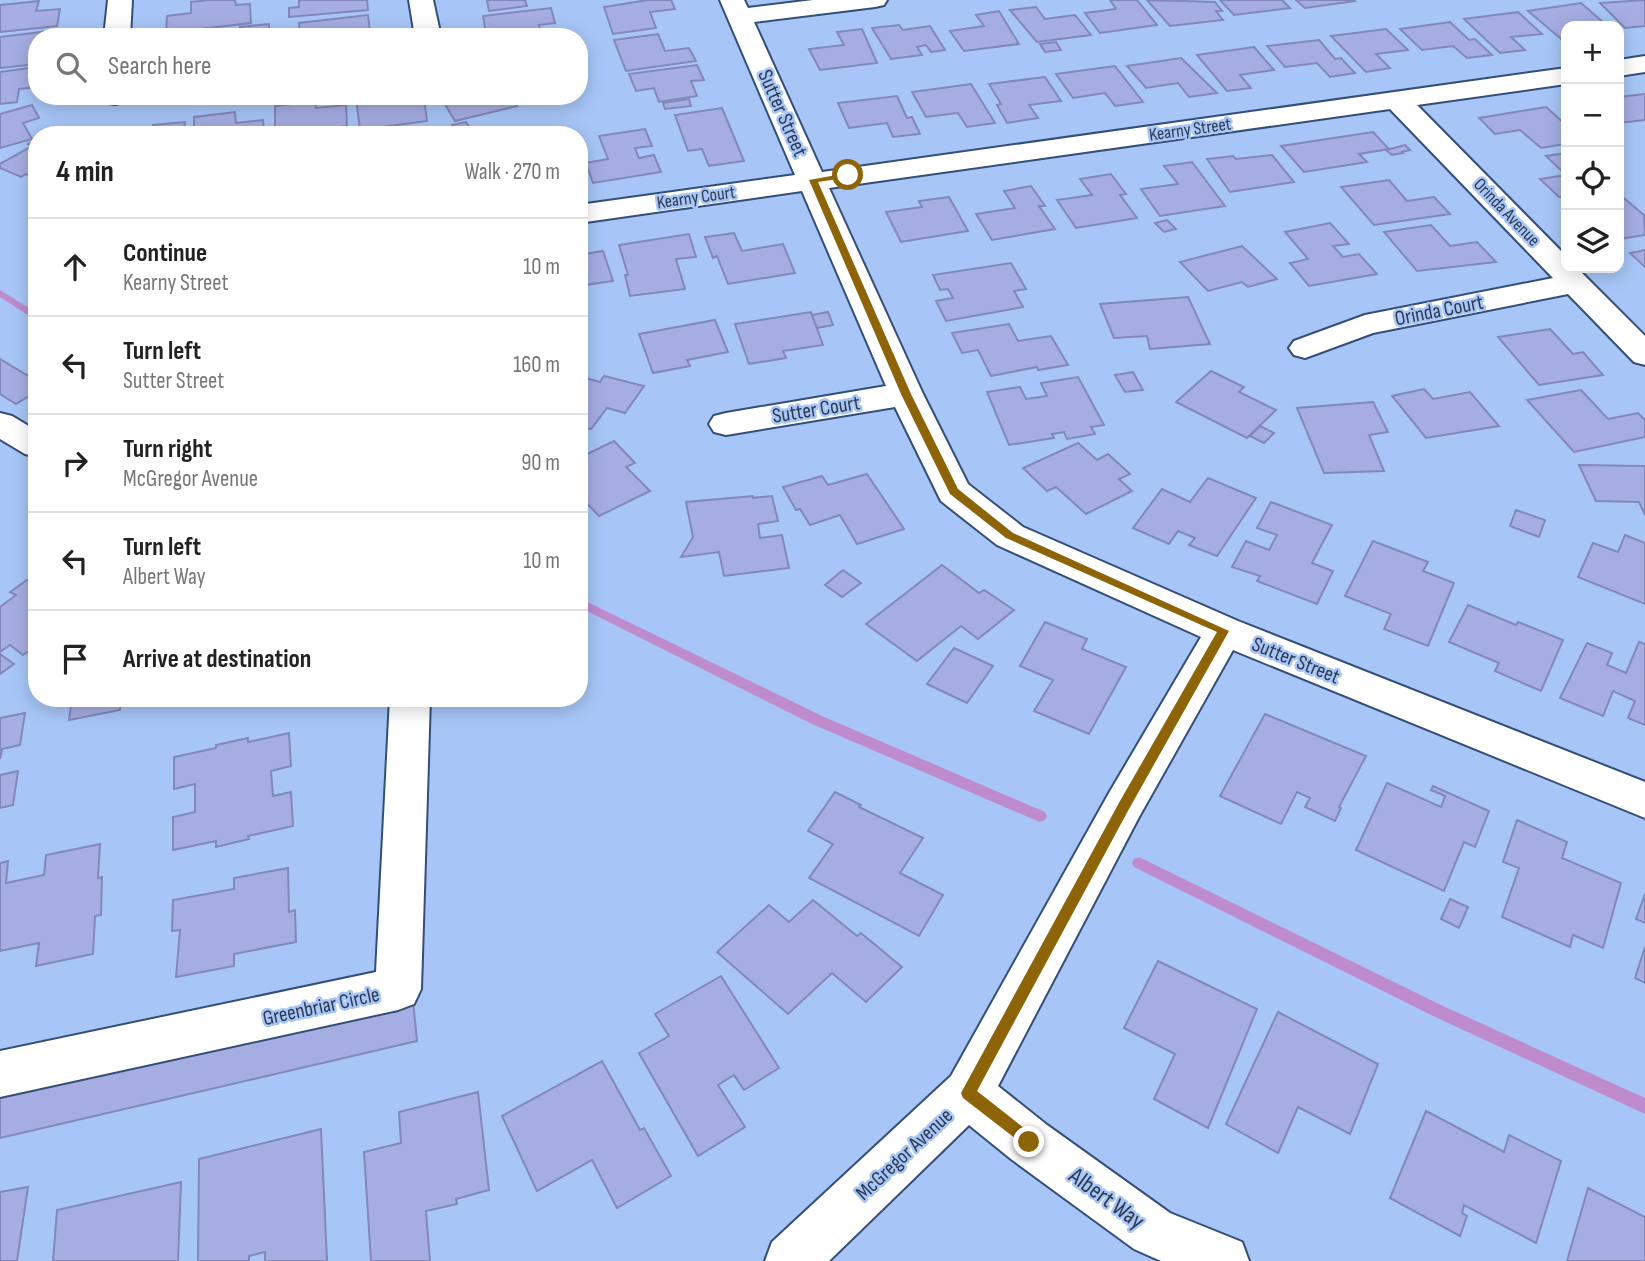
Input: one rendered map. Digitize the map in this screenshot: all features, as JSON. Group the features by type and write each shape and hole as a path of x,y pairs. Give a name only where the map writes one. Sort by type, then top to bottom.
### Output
{"street":[{"path":"118,28 120,0"},
{"path":"421,0 426,28"},
{"path":"736,8 875,0"},
{"name":"Sutter Street","path":"736,8 906,394 954,492 1010,536 1224,631 1645,800"},
{"path":"1624,67 1645,64"},
{"name":"Kearny Street","path":"813,180 1561,77"},
{"name":"Orinda Avenue","path":"1398,101 1645,355"},
{"name":"Kearny Court","path":"588,213 813,180"},
{"name":"Orinda Court","path":"1305,348 1365,325 1576,282"},
{"name":"Sutter Court","path":"726,424 906,394"},
{"path":"0,424 28,441"},
{"name":"McGregor Avenue","path":"791,1261 968,1093 1124,805 1224,631"},
{"name":"Greenbriar Circle","path":"0,1074 398,989 410,707"},
{"name":"Albert Way","path":"968,1093 1029,1142 1152,1231 1223,1261"}],"building":[{"path":"235,0 236,5 250,4 251,23 208,28 166,28 167,16 191,13 191,2"},
{"path":"299,0 367,0 368,10 289,17 289,8 299,7"},
{"path":"487,0 525,0 527,6 489,11"},
{"path":"648,0 671,0 675,9 650,12 656,28 613,34 604,7"},
{"path":"1110,0 1137,0 1157,25 1100,33 1085,13 1116,9"},
{"path":"1147,0 1215,2 1222,11 1216,11 1223,20 1170,26"},
{"path":"1220,0 1282,0 1290,8 1234,15"},
{"path":"1296,0 1354,0 1355,1 1305,8"},
{"path":"1645,0 1645,26 1625,28 1624,21 1618,21 1600,3"},
{"path":"39,1 36,11 60,9 57,26 0,32 0,5"},
{"path":"1581,3 1602,21 1561,21 1561,39 1528,11"},
{"path":"1036,7 1045,19 1075,15 1091,35 1037,42 1010,10"},
{"path":"551,8 555,23 539,25 540,28 485,28 483,16"},
{"path":"999,11 1019,44 964,51 950,31 984,26 976,15"},
{"path":"1518,12 1542,34 1511,37 1525,50 1500,53 1464,19"},
{"path":"368,15 370,28 299,28 299,23"},
{"path":"1450,22 1469,40 1475,39 1492,55 1467,58 1453,46 1422,50 1400,29"},
{"path":"269,24 269,28 240,27"},
{"path":"899,25 903,30 930,26 945,50 931,52 926,45 917,47 922,55 891,59 872,28"},
{"path":"862,29 877,63 820,70 809,49 844,45 837,32"},
{"path":"1386,29 1408,50 1376,54 1390,68 1366,72 1331,36"},
{"path":"28,34 28,65 0,68 0,37"},
{"path":"658,34 665,51 689,48 696,61 626,71 614,40"},
{"path":"1319,40 1335,59 1341,58 1355,73 1330,77 1317,63 1285,67 1267,46"},
{"path":"1056,42 1061,50 1045,52 1040,44"},
{"path":"1254,47 1274,70 1240,75 1251,88 1227,91 1197,55"},
{"path":"1181,58 1217,93 1189,97 1178,83 1146,88 1127,66"},
{"path":"697,65 704,80 691,81 697,96 659,102 654,88 636,91 629,74"},
{"path":"1115,66 1143,102 1115,106 1105,93 1073,98 1056,74"},
{"path":"28,68 28,88 19,89 17,102 0,104 0,72"},
{"path":"1045,77 1061,101 1029,105 1038,118 1007,123 997,105 1001,104 989,84"},
{"path":"971,84 995,123 967,127 958,113 926,117 912,92"},
{"path":"1645,94 1645,120 1624,122 1624,96"},
{"path":"897,96 907,118 912,117 920,134 893,137 887,123 849,128 838,103"},
{"path":"689,99 691,106 665,109 663,103"},
{"path":"32,105 39,118 23,123 28,132 28,140 0,148 0,114"},
{"path":"316,105 316,108 346,105 347,126 275,126 275,106"},
{"path":"357,105 425,105 427,121 390,126 360,126"},
{"path":"445,105 517,106 455,121"},
{"path":"1546,107 1561,120 1561,145 1541,148 1520,130 1495,134 1479,118"},
{"path":"722,108 744,161 709,166 702,149 688,151 675,115"},
{"path":"235,112 236,123 263,120 263,126 194,126 194,117"},
{"path":"185,122 184,126 153,125"},
{"path":"466,122 468,126 453,126"},
{"path":"645,129 652,146 635,148 639,158 654,155 661,172 593,183 588,163 608,159 599,136"},
{"path":"1373,132 1389,149 1359,154 1367,162 1304,172 1281,146"},
{"path":"1405,145 1410,150 1403,153 1392,155 1386,150"},
{"path":"28,148 28,175 21,177 0,168 0,164"},
{"path":"1561,154 1561,170 1546,156"},
{"path":"1272,155 1294,182 1230,192 1207,159 1233,156 1236,159"},
{"path":"1192,162 1225,206 1160,216 1141,189 1178,184 1164,166"},
{"path":"1111,174 1126,194 1120,195 1137,218 1076,228 1057,200 1092,195 1080,179"},
{"path":"1561,176 1561,197 1559,197 1540,179"},
{"path":"1389,180 1407,201 1434,197 1450,214 1374,225 1341,187"},
{"path":"1031,186 1045,206 1039,206 1055,229 992,240 976,214 1015,208 1004,191"},
{"path":"949,197 968,231 901,242 886,212 922,207 919,201"},
{"path":"1624,198 1644,215 1645,235 1624,238"},
{"path":"1167,220 1176,229 1164,232 1155,223"},
{"path":"1330,223 1349,244 1333,246 1343,257 1359,254 1377,274 1309,286 1290,263 1308,259 1285,232"},
{"path":"1431,225 1450,246 1477,242 1496,262 1417,271 1384,232"},
{"path":"734,233 742,251 783,244 795,273 728,284 717,256 713,258 705,237"},
{"path":"689,234 696,257 676,259 685,289 630,296 625,275 628,275 619,245"},
{"path":"1242,246 1277,279 1248,287 1242,282 1208,291 1180,262"},
{"path":"1645,250 1645,267 1630,253"},
{"path":"603,251 613,281 588,285 588,254"},
{"path":"1011,263 1026,289 1014,291 1023,307 946,321 936,301 953,298 948,289 940,290 933,275"},
{"path":"1188,297 1210,344 1150,349 1147,336 1114,338 1100,304"},
{"path":"811,312 823,345 783,351 786,358 749,364 735,324"},
{"path":"828,312 833,325 817,328 812,315"},
{"path":"715,320 728,352 687,360 690,366 653,373 639,334"},
{"path":"1009,324 1018,341 1051,336 1068,365 1038,370 1037,367 991,376 978,350 962,353 952,333"},
{"path":"1550,329 1573,354 1583,352 1603,375 1539,385 1498,337"},
{"path":"0,359 28,376 28,397 16,404 0,394"},
{"path":"1211,371 1244,387 1239,392 1276,410 1247,438 1176,402"},
{"path":"1133,372 1143,390 1125,392 1115,375"},
{"path":"604,376 644,386 625,413 607,408 591,429 588,428 588,379 600,382"},
{"path":"1078,377 1104,425 1091,427 1095,434 1067,439 1064,432 1052,434 1054,438 1009,445 987,392 1020,387 1026,399 1047,396 1041,383"},
{"path":"1424,389 1433,399 1470,392 1499,426 1426,438 1392,396"},
{"path":"1581,390 1608,419 1638,413 1645,420 1645,437 1574,452 1527,400"},
{"path":"1373,402 1388,432 1369,435 1384,471 1324,473 1297,408"},
{"path":"1260,426 1274,433 1264,443 1250,436"},
{"path":"614,441 635,463 626,467 650,491 599,516 588,504 588,454"},
{"path":"1078,443 1097,460 1108,454 1130,474 1119,479 1132,491 1086,514 1056,487 1047,491 1023,468"},
{"path":"1579,465 1645,466 1645,515 1639,502 1596,501"},
{"path":"867,474 904,529 857,544 840,515 810,525 800,509 796,510 783,487 822,476 828,485"},
{"path":"1208,478 1256,498 1217,556 1189,545 1195,538 1178,531 1169,544 1133,528 1162,489 1190,502"},
{"path":"772,496 778,521 758,524 760,538 782,535 789,568 724,576 719,552 681,557 693,537 686,502"},
{"path":"1271,502 1332,525 1312,563 1333,571 1317,604 1257,581 1260,576 1232,567 1246,541 1269,550 1277,535 1257,528"},
{"path":"1516,510 1545,520 1539,537 1510,526"},
{"path":"1625,535 1645,543 1645,604 1578,577 1593,543 1618,552"},
{"path":"1373,541 1428,562 1423,571 1454,583 1428,646 1384,629 1391,614 1345,596"},
{"path":"942,565 979,593 984,590 1014,610 978,639 961,626 917,661 866,624"},
{"path":"843,570 861,583 842,597 825,585"},
{"path":"28,579 28,652 23,655 10,645 0,652 0,607 16,595 10,592"},
{"path":"1468,605 1516,625 1518,622 1563,640 1541,691 1495,671 1499,663 1449,642"},
{"path":"1045,622 1087,639 1082,649 1126,667 1089,734 1034,711 1053,680 1020,666"},
{"path":"1639,642 1645,644 1645,725 1628,718 1635,701 1613,691 1603,716 1560,698 1587,643 1612,653 1607,665 1626,673"},
{"path":"954,648 993,666 967,703 927,684"},
{"path":"0,654 14,664 0,674"},
{"path":"71,707 120,707 120,710 69,720"},
{"path":"25,713 20,745 2,749 0,759 0,718"},
{"path":"1265,714 1366,756 1339,807 1341,808 1335,821 1305,807 1310,798 1297,792 1281,824 1220,796"},
{"path":"289,733 291,766 271,771 273,796 291,792 293,826 248,836 249,839 216,847 216,841 173,850 173,817 195,812 195,784 174,789 174,757 248,738 248,742"},
{"path":"18,771 13,805 0,808 0,775"},
{"path":"1387,783 1441,807 1445,796 1431,790 1433,786 1489,811 1475,847 1464,842 1444,891 1356,850"},
{"path":"835,792 861,805 859,807 923,838 900,873 943,895 919,936 809,878 833,844 808,831"},
{"path":"1517,820 1567,842 1562,858 1621,883 1603,948 1573,935 1570,947 1502,917 1519,868 1503,862"},
{"path":"100,844 98,878 102,877 101,915 95,916 93,954 36,966 39,943 0,951 0,863 8,861 6,883 44,875 46,855"},
{"path":"288,868 289,912 295,910 296,942 234,954 234,966 176,977 180,930 172,931 173,900 234,889 234,878"},
{"path":"1645,894 1645,923 1636,919"},
{"path":"1450,899 1468,907 1459,928 1441,919"},
{"path":"813,900 857,936 861,933 902,967 866,1002 832,973 788,1014 717,952 769,905 789,922"},
{"path":"1645,947 1645,983 1635,978"},
{"path":"1158,961 1257,1009 1208,1128 1154,1099 1175,1054 1124,1028"},
{"path":"721,976 779,1068 744,1090 734,1075 718,1085 745,1127 698,1156 639,1053 669,1036 655,1014"},
{"path":"413,1000 417,1041 0,1138 0,1095"},
{"path":"1278,1012 1378,1064 1350,1134 1298,1107 1278,1153 1226,1124"},
{"path":"602,1061 640,1130 644,1128 671,1176 617,1208 592,1160 537,1191 502,1116"},
{"path":"478,1092 489,1190 456,1199 457,1204 426,1211 430,1261 371,1261 364,1152 401,1143 399,1112"},
{"path":"1426,1111 1504,1152 1509,1135 1561,1161 1536,1243 1464,1205 1462,1213 1467,1216 1460,1236 1390,1198"},
{"path":"321,1129 327,1261 265,1261 265,1252 249,1256 249,1261 198,1261 199,1159"},
{"path":"181,1182 178,1261 53,1261 57,1210"},
{"path":"28,1187 17,1261 0,1261 0,1192"},
{"path":"1588,1188 1645,1217 1645,1261 1567,1261"}],"waterway":[{"path":"0,293 28,312"},
{"path":"588,606 817,720 1040,816"},
{"path":"1139,863 1438,1011 1645,1106"}],"route":[{"path":"848,175 813,180 906,394 954,492 1010,536 1224,631 1124,805 1023,996 968,1093 1029,1142"}]}
